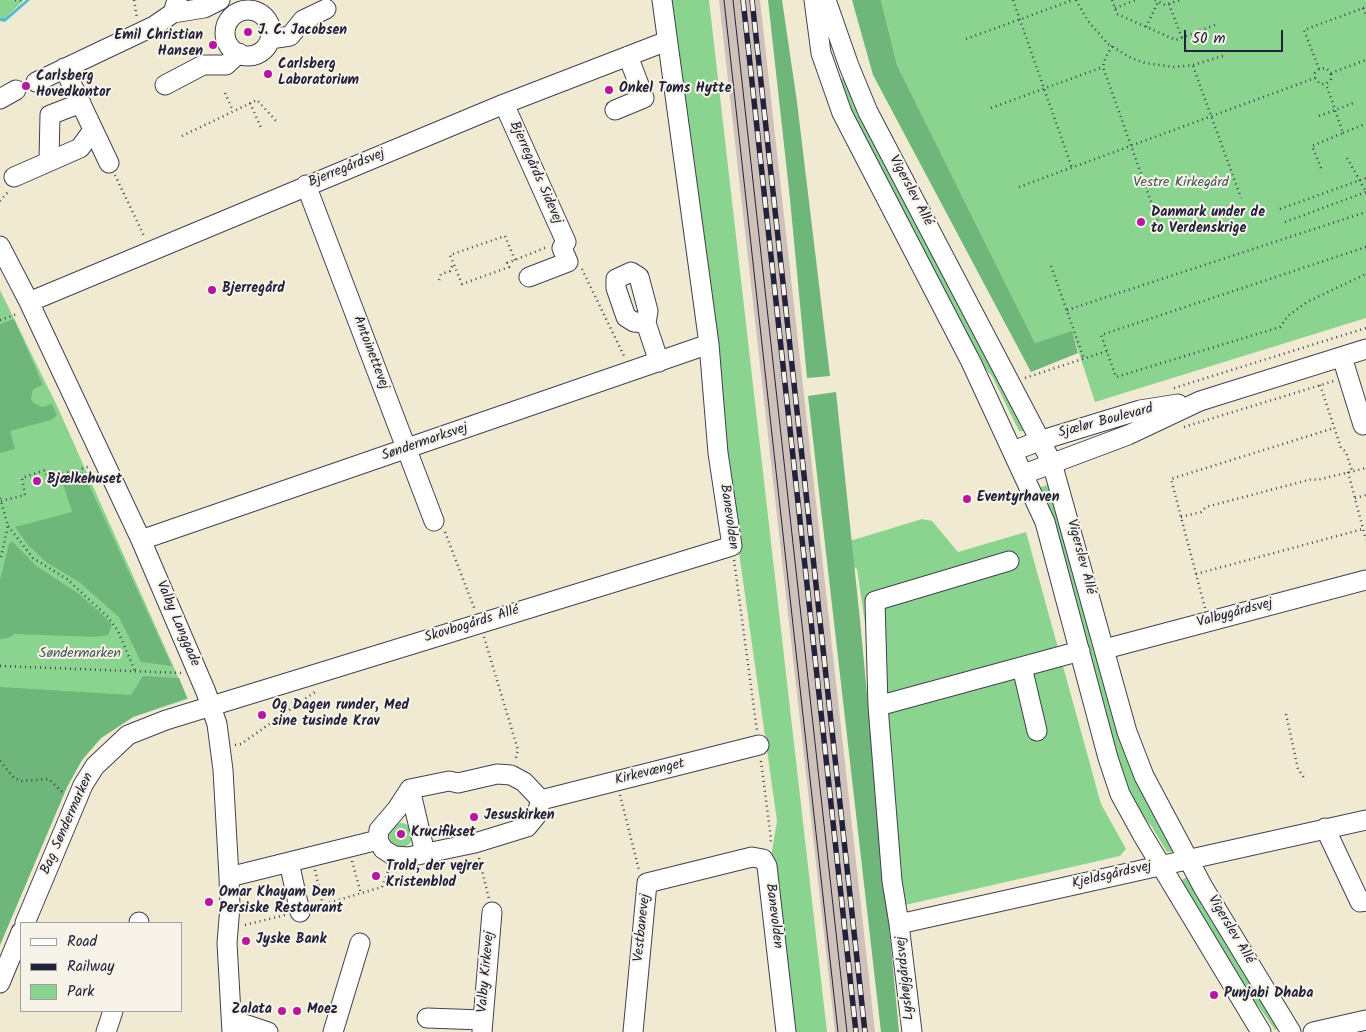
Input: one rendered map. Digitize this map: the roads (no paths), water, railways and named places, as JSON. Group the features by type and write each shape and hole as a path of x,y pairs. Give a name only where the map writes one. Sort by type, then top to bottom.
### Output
{"street":[{"path":"36,82 154,26 175,6 204,8 220,0"},
{"name":"Banevolden","path":"662,0 709,344 718,453 732,546"},
{"name":"Vigerslev Allé","path":"814,0 822,53 842,113 951,321 1024,474 1051,541 1116,784 1131,815 1261,1032"},
{"name":"Vigerslev Allé","path":"826,0 849,66 868,112 1042,440 1052,463 1127,732 1138,763 1187,859 1291,1032"},
{"path":"236,6 263,16 270,26 270,39 263,50 245,55 238,53 229,45 225,33 236,6"},
{"path":"270,39 290,36 303,20 326,9"},
{"name":"Bjerregårdsvej","path":"29,302 504,104 667,41"},
{"path":"165,85 203,65 226,65 238,53"},
{"path":"615,110 644,98 628,56"},
{"path":"64,68 109,163"},
{"path":"49,160 50,114 81,104"},
{"name":"Bjerregårds Sidevej","path":"504,104 566,241 562,248 568,262 529,276"},
{"path":"14,177 80,148 93,130"},
{"name":"Antoinettevej","path":"306,186 434,521"},
{"name":"Valby Langgade","path":"0,246 29,302 140,540 212,706 221,747 229,876 228,929 232,1026"},
{"path":"646,323 658,362"},
{"name":"Søndermarksvej","path":"140,540 407,450 709,344"},
{"name":"Sjælør Boulevard","path":"1024,474 1128,434 1200,401 1366,349"},
{"path":"1342,357 1363,425"},
{"name":"Sjælør Boulevard","path":"1013,451 1042,440 1140,410 1200,401"},
{"name":"Skovbogårds Allé","path":"212,706 732,546"},
{"name":"Lyshøjgårdsvej","path":"912,1032 900,924 892,881 878,706 875,600 1009,561"},
{"name":"Valbygårdsvej","path":"1105,649 1366,580"},
{"path":"878,706 1080,651"},
{"path":"1022,667 1036,731"},
{"name":"Bag Søndermarken","path":"25,922 74,805 95,766 128,735 166,720 212,706"},
{"name":"Kirkevænget","path":"541,800 759,745"},
{"path":"497,774 511,775 524,782 541,800 536,816 527,827 476,843 408,857 394,856 383,849 378,840 381,824 397,809 410,789 449,781 458,783 497,774"},
{"path":"410,789 425,853"},
{"name":"Kjeldsgårdsvej","path":"900,924 1366,820"},
{"path":"1324,828 1360,902 1366,901"},
{"path":"229,876 378,840"},
{"name":"Vestbanevej","path":"633,1032 648,883 752,858 763,859"},
{"name":"Banevolden","path":"763,859 767,866 774,912 786,1032"},
{"path":"289,862 300,912"},
{"name":"Valby Kirkevej","path":"482,1026 492,912"},
{"path":"0,983 20,934"},
{"path":"333,1032 360,943"},
{"path":"106,1032 113,1012"},
{"path":"427,1018 482,1026"},
{"path":"1313,1032 1366,1020"},
{"path":"232,1026 268,1032"}],"water":[{"path":"26,0 30,0 5,22 0,21 0,18 5,18"}],"tram line":[{"path":"724,0 838,1032"},
{"path":"733,0 847,1032"}],"railway":[{"path":"743,0 856,1032"},
{"path":"752,0 865,1032"}],"place":[{"name":"J. C. Jacobsen","path":"248,32"},
{"name":"Emil Christian Hansen","path":"213,45"},
{"name":"Carlsberg Laboratorium","path":"268,74"},
{"name":"Carlsberg Hovedkontor","path":"26,86"},
{"name":"Onkel Toms Hytte","path":"609,90"},
{"name":"Danmark under de to Verdenskrige","path":"1141,222"},
{"name":"Bjerregård","path":"212,290"},
{"name":"Bjælkehuset","path":"37,481"},
{"name":"Eventyrhaven","path":"967,499"},
{"name":"Og Dagen runder, Med sine tusinde Krav","path":"262,715"},
{"name":"Jesuskirken","path":"474,817"},
{"name":"Krucifikset","path":"401,834"},
{"name":"Trold, der vejrer Kristenblod","path":"376,876"},
{"name":"Omar Khayam Den Persiske Restaurant","path":"209,902"},
{"name":"Jyske Bank","path":"246,941"},
{"name":"Punjabi Dhaba","path":"1214,995"},
{"name":"Zalata","path":"282,1011"},
{"name":"Moez","path":"297,1011"}],"park label":[{"name":"Vestre Kirkegård","path":"1181,184"},
{"name":"Søndermarken","path":"80,655"}]}
